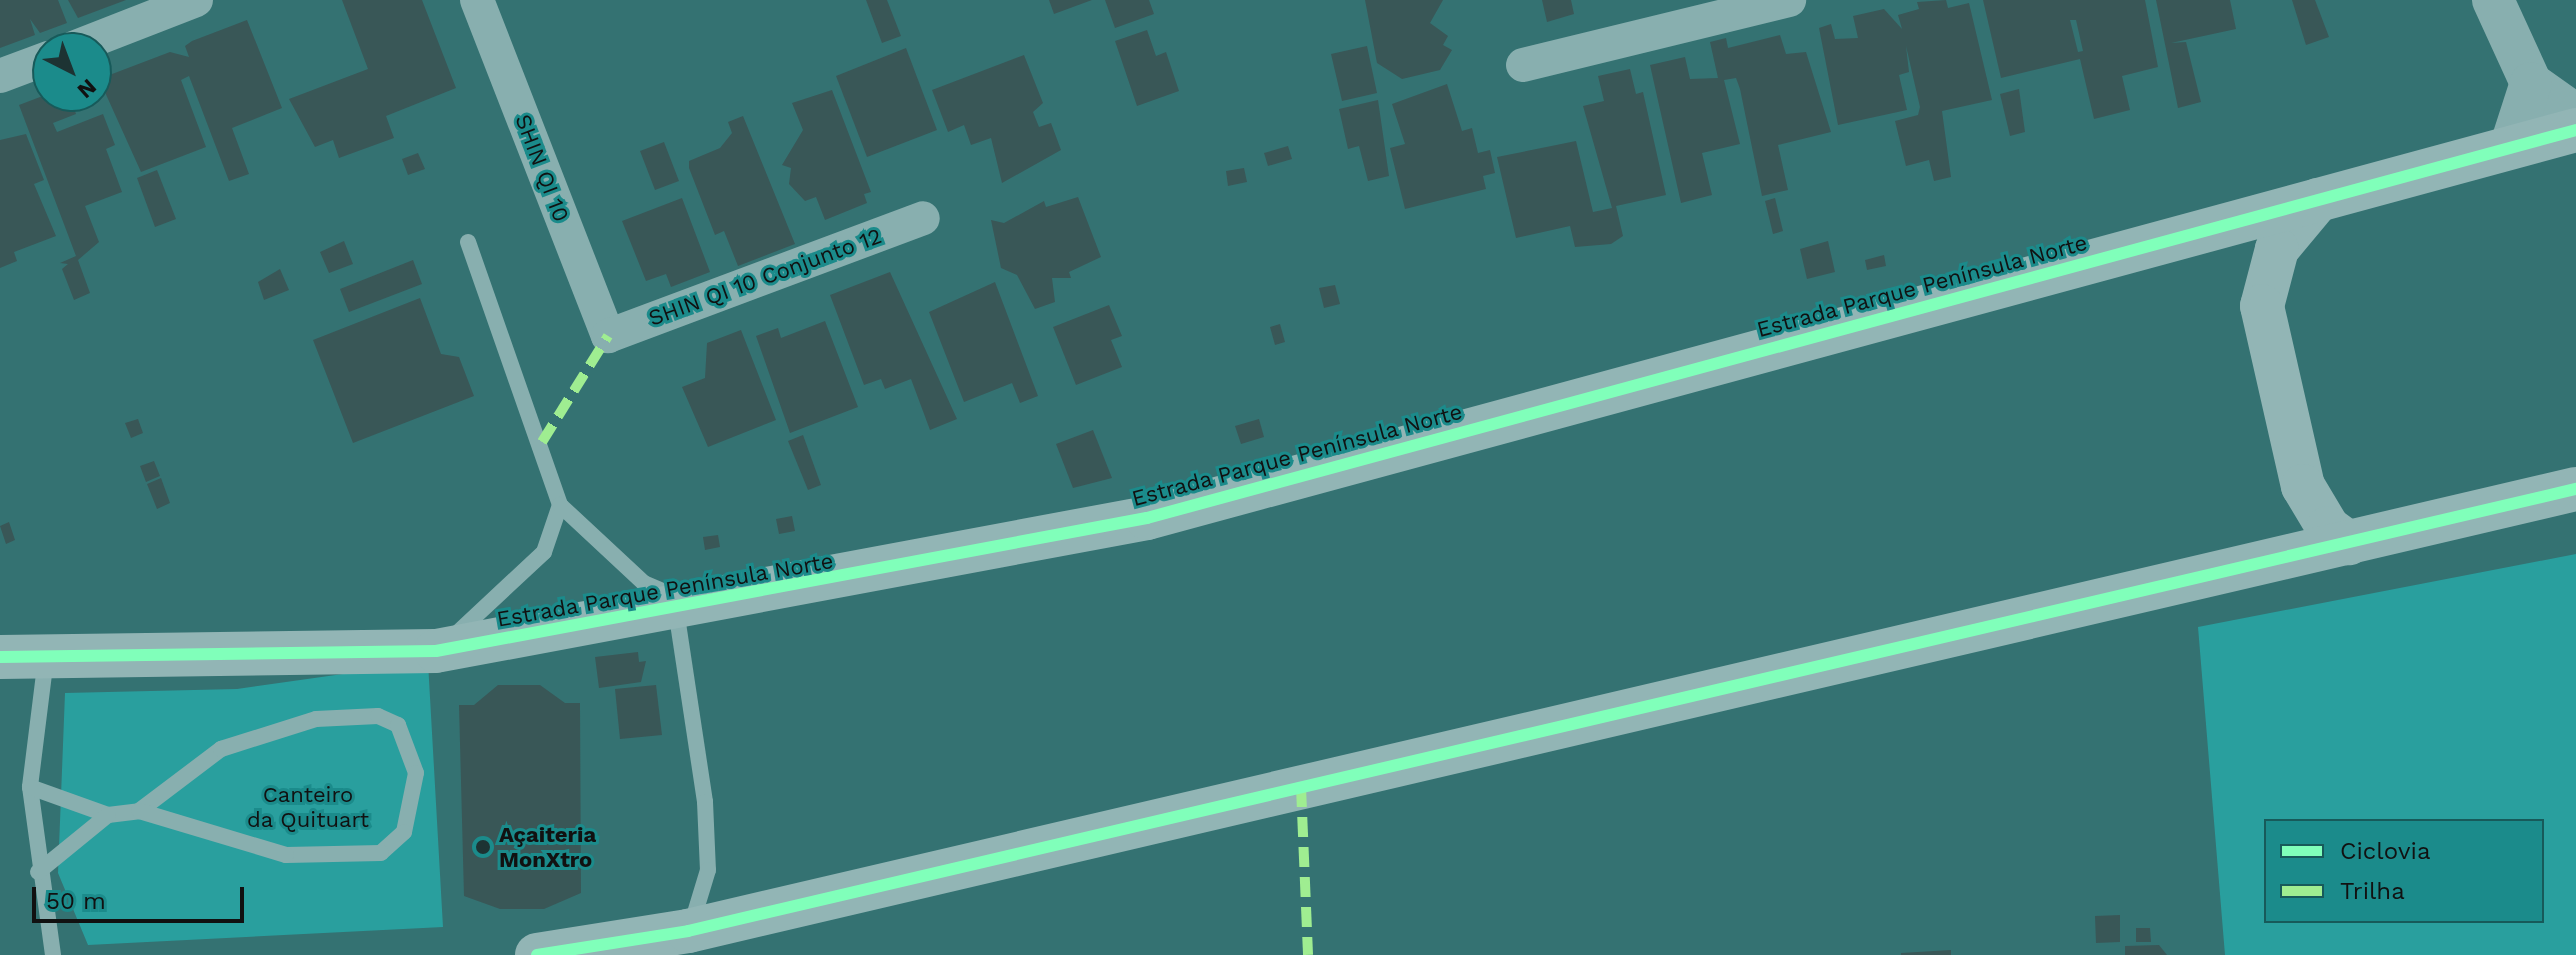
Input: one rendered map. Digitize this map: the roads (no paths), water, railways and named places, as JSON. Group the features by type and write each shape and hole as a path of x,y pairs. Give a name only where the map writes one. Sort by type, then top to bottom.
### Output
{"main road":[{"name":"Estrada Parque Península Norte","path":"0,657 436,651 687,608 1147,518 2576,130"},
{"path":"2318,200 2277,249 2262,306 2303,486 2328,528 2349,543"},
{"path":"537,955 688,931 2576,489"}],"street":[{"path":"112,33 196,0"},
{"name":"SHIN QI 10","path":"477,0 608,336"},
{"path":"1523,65 1789,0"},
{"path":"2493,0 2531,83 2576,115"},
{"path":"0,76 32,64"},
{"path":"2510,148 2531,83"},
{"name":"SHIN QI 10 Conjunto 12","path":"608,336 923,218"}],"lane":[{"path":"468,242 560,505 644,583 687,608 708,870 688,931"},
{"path":"436,651 544,552 560,505"},
{"path":"46,656 30,787 38,872 53,955"},
{"path":"30,787 108,815 139,811 286,855 381,853 404,832 416,773 389,718 316,719 221,749 139,811"},
{"path":"38,872 108,815"}],"place":[{"name":"Açaiteria MonXtro","path":"483,847"}],"park label":[{"name":"Canteiro da Quituart","path":"308,806"}]}
